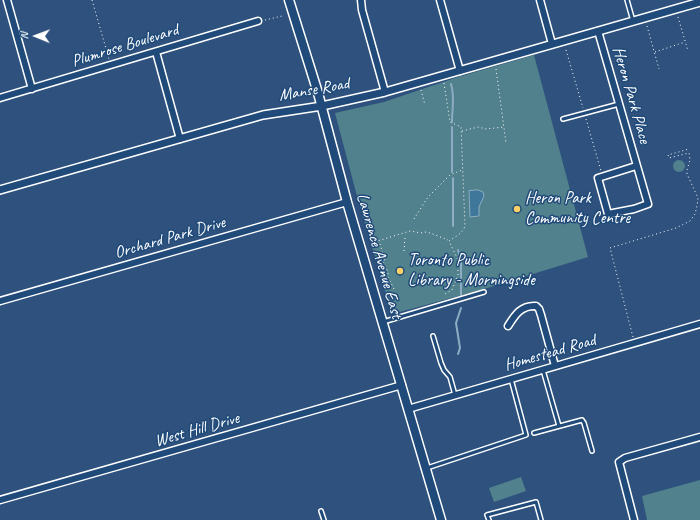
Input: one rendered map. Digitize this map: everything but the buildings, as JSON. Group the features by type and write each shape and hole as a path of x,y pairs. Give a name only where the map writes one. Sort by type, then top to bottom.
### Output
{"main road":[{"name":"Lawrence Avenue East","path":"290,0 322,106 347,202 408,409 427,468 441,520"}],"street":[{"path":"7,0 32,89"},
{"path":"361,0 362,10 386,92"},
{"path":"440,0 460,71"},
{"path":"540,0 552,44"},
{"name":"Manse Road","path":"0,190 263,114 322,106 386,92 700,2"},
{"name":"Plumrose Boulevard","path":"0,98 258,21"},
{"name":"Heron Park Place","path":"598,31 648,204 634,209 608,214 598,178 636,166"},
{"path":"156,52 180,139"},
{"name":"Orchard Park Drive","path":"0,301 347,202"},
{"path":"508,326 518,312 532,306 536,306 541,315 555,366"},
{"name":"Homestead Road","path":"408,409 700,324"},
{"name":"West Hill Drive","path":"0,500 402,385"},
{"path":"634,520 619,462 625,458 700,437"}],"lane":[{"path":"627,0 634,21"},
{"path":"564,119 619,104"},
{"path":"383,322 484,292"},
{"path":"433,336 441,364 450,377 455,395"},
{"path":"543,370 559,426"},
{"path":"427,468 526,435 512,379"},
{"path":"534,433 582,420 592,451"},
{"path":"488,520 487,515 536,502 540,520"},
{"path":"321,512 324,520"}],"path":[{"path":"92,0 108,58"},
{"path":"258,21 282,16"},
{"path":"678,17 688,51"},
{"path":"647,26 659,69"},
{"path":"654,52 685,42"},
{"path":"496,69 506,143"},
{"path":"371,243 410,231 421,233 426,232 449,240 457,236 464,229 462,131 461,127 450,122 444,83"},
{"path":"421,90 425,105"},
{"path":"462,131 478,127 486,129 504,127"},
{"path":"635,343 610,248 676,228 690,221 695,214 698,198 687,174 690,160 689,153 669,158 668,155 689,149"},
{"path":"414,219 428,197 450,175 463,170"},
{"path":"404,251 405,237"},
{"path":"445,294 452,290 458,275 458,260 449,240"},
{"path":"380,244 385,260 383,262 395,291"},
{"path":"378,267 384,265"}],"green space":[{"path":"534,55 588,257 481,290 392,314 358,200 335,113 384,102 455,78"},
{"path":"677,160 681,160 685,166 681,172 677,172 673,168 673,164"},
{"path":"521,477 526,491 494,502 489,488"},
{"path":"700,480 700,520 647,520 642,496"}],"water":[{"path":"478,190 483,192 484,196 479,207 479,216 470,217 469,191"}],"waterway":[{"path":"451,84 453,98 452,122"},
{"path":"452,127 452,172"},
{"path":"453,178 453,226"},
{"path":"458,250 461,260 461,295"},
{"path":"458,354 460,348 456,323 461,308"}],"place":[{"name":"Heron Park Community Centre","path":"517,209"},
{"name":"Toronto Public Library - Morningside","path":"400,271"}]}
